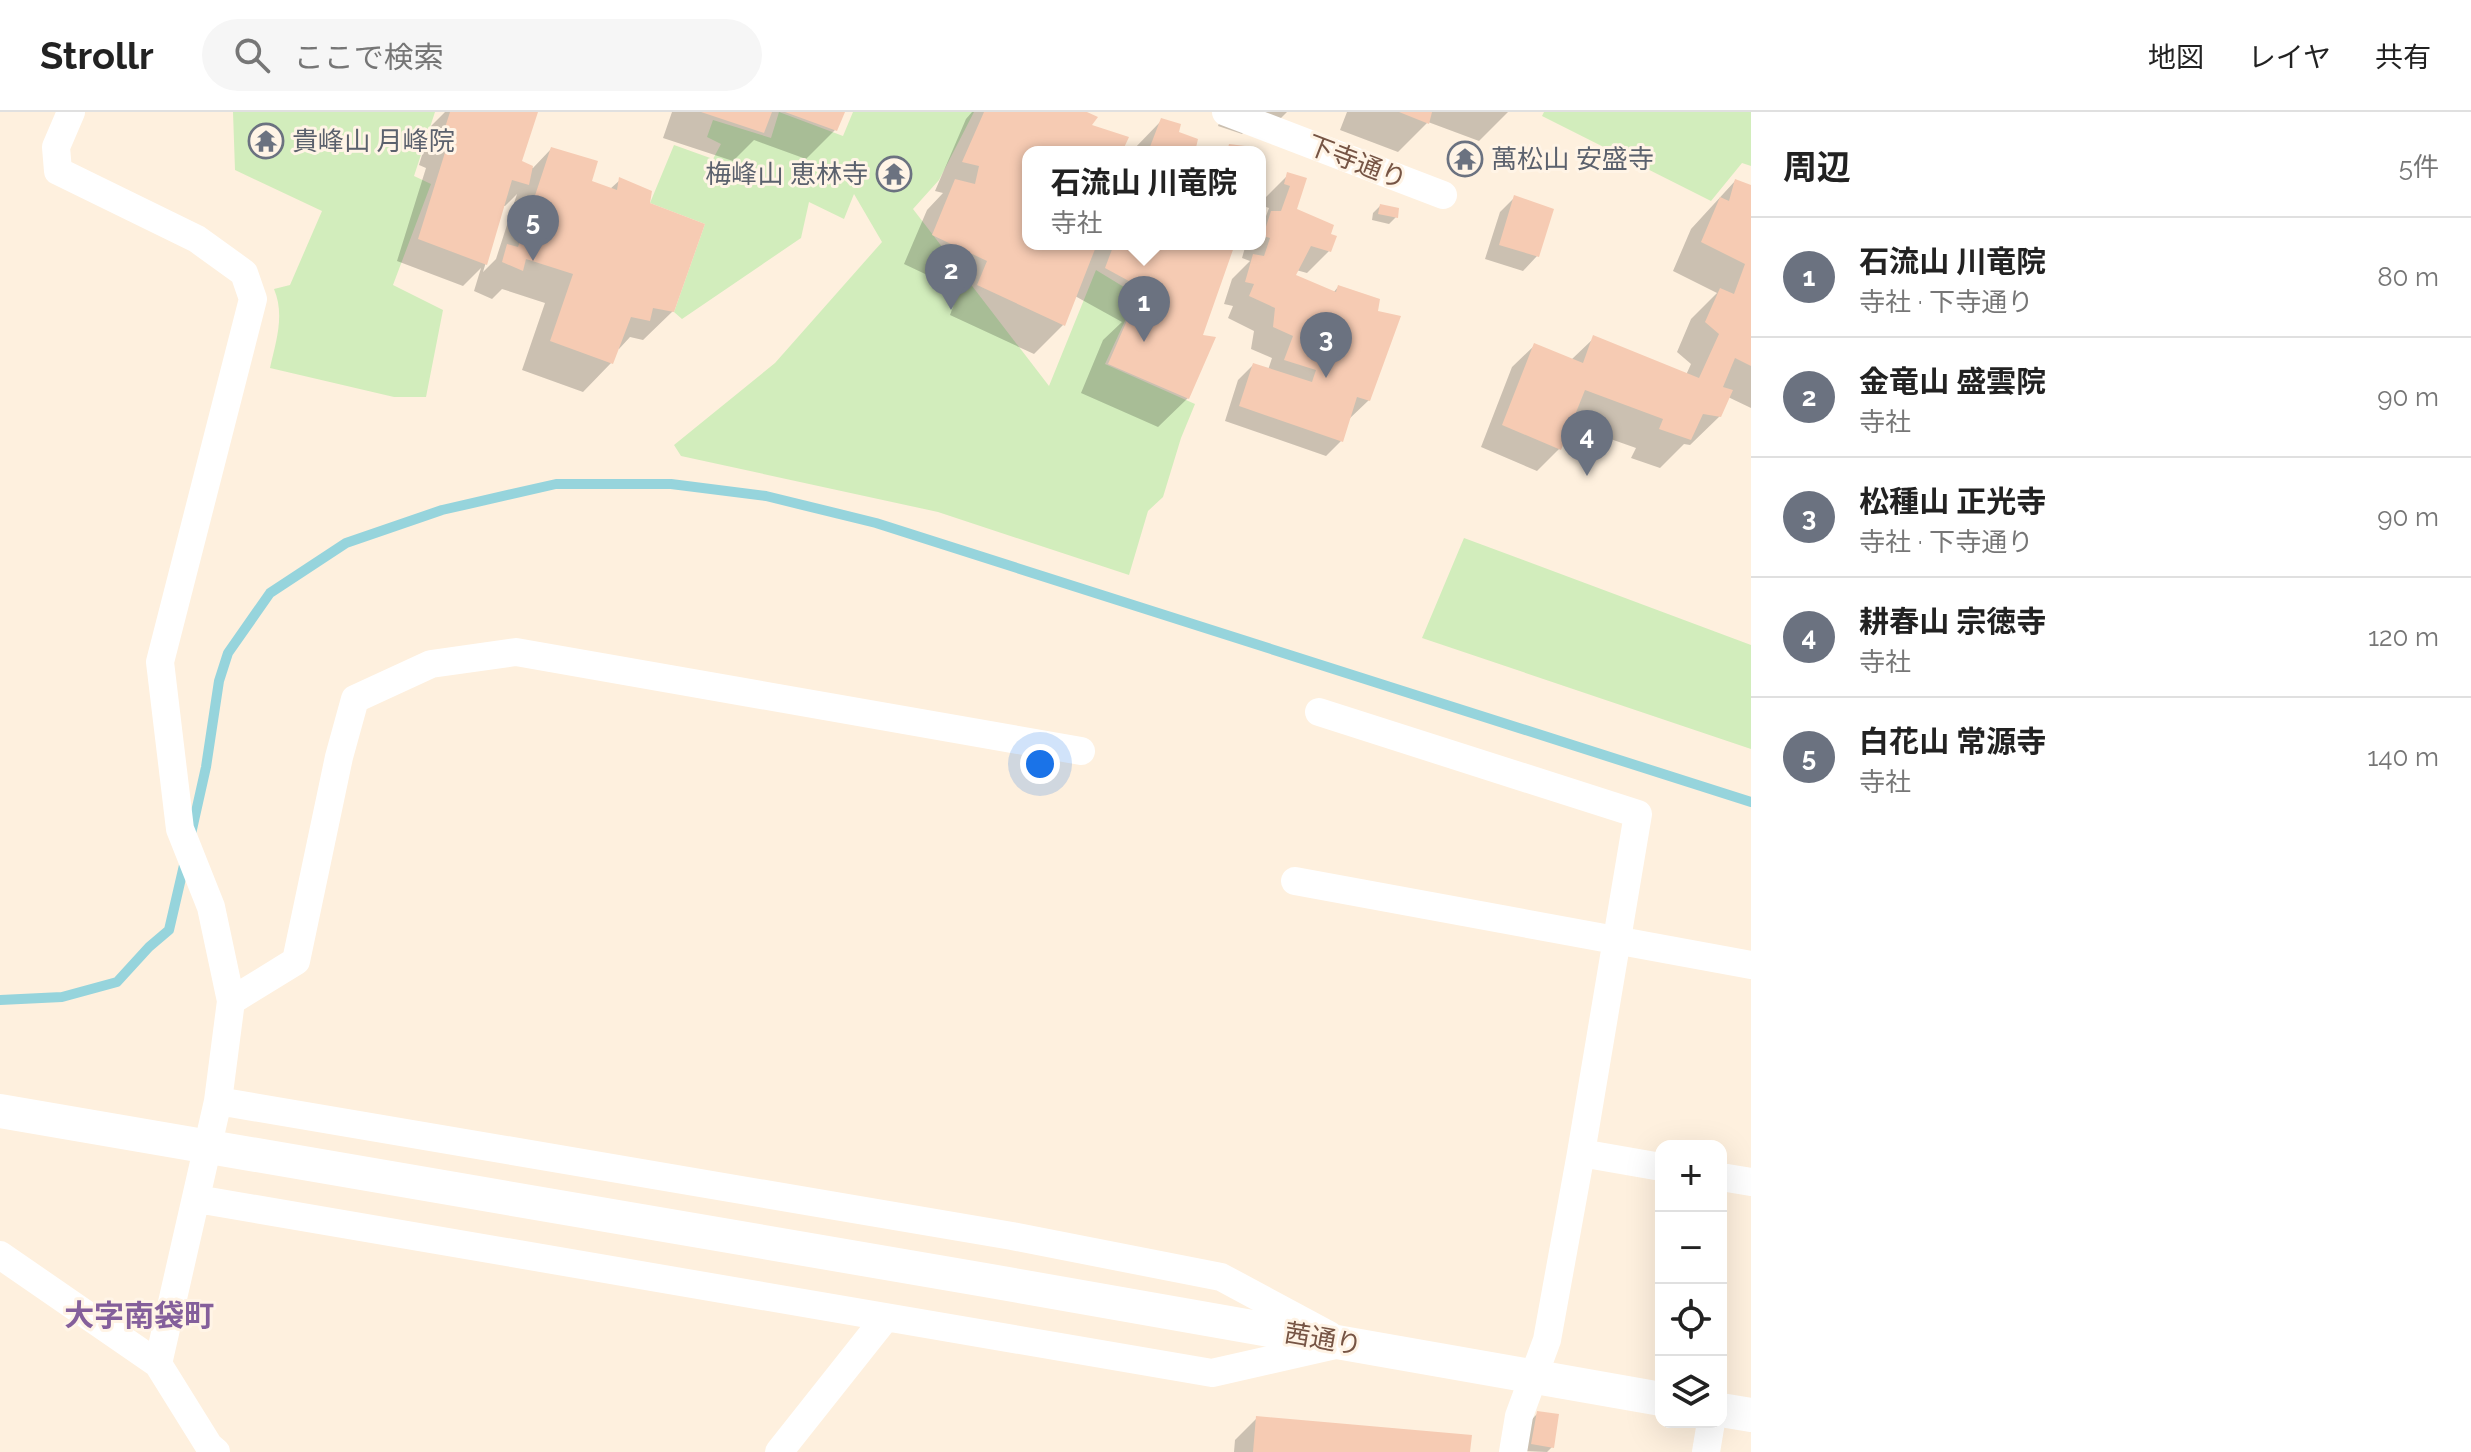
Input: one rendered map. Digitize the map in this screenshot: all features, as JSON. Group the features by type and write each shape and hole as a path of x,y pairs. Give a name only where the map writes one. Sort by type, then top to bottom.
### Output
{"street":[{"path":"71,112 56,147 58,171 197,239 244,273 253,299 160,662 180,829 211,907 231,1001 218,1101 158,1364"},
{"name":"下寺通り","path":"1226,112 1443,195"},
{"path":"231,1001 296,961 339,757 355,699 431,664 516,652 1081,751"},
{"path":"1319,712 1638,814 1547,1340 1519,1416 1513,1452"},
{"path":"1295,881 1751,965"},
{"path":"218,1101 981,1231 1221,1277 1343,1343"},
{"name":"茜通り","path":"0,1111 1655,1398"},
{"path":"1581,1153 1655,1166"},
{"path":"1727,1178 1751,1182"},
{"path":"197,1199 1212,1373 1343,1343"},
{"path":"0,1255 158,1364 209,1446 216,1452"},
{"path":"779,1452 886,1317"},
{"path":"1727,1411 1751,1415"},
{"path":"1706,1452 1710,1428"}],"green space":[{"path":"233,112 435,112 414,176 431,184 393,285 443,310 426,397 394,397 270,368 279,318 274,289 290,285 322,211 235,170"},
{"path":"779,112 843,136 853,112 974,112 939,180 913,209 1049,386 1096,270 1137,295 1105,364 1195,404 1163,497 1148,511 1129,575 938,512 681,456 674,445 775,363 882,242 854,194 844,219 809,202 801,238 682,319 674,312 705,224 650,203 674,145 713,159 721,144 707,137 713,120 771,138"},
{"path":"1544,112 1751,112 1751,166 1742,163 1711,201 1542,116"},
{"path":"1464,538 1751,645 1751,749 1422,638"}],"building":[{"path":"450,112 538,112 522,161 533,166 529,185 512,180 487,265 418,239 447,146 440,143"},
{"path":"701,112 772,112 764,133"},
{"path":"785,112 845,112 837,131"},
{"path":"984,112 1087,112 1098,117 1092,125 1129,137 1125,146 1022,146 1022,250 1095,250 1065,326 977,285 987,261 932,235 955,179 975,184 979,166 962,162"},
{"path":"1399,112 1432,112 1429,124"},
{"path":"1161,118 1181,124 1179,132 1198,139 1196,146 1150,146"},
{"path":"551,147 598,161 592,181 617,190 619,177 652,191 650,203 705,224 674,312 653,308 650,321 631,317 613,364 550,341 573,274 526,259 523,271 502,262 507,244 518,247"},
{"path":"1287,172 1307,178 1297,209 1334,225 1331,234 1337,236 1331,252 1311,246 1296,275 1336,292 1338,285 1380,299 1378,311 1401,316 1370,401 1357,397 1343,442 1239,406 1253,363 1312,382 1316,370 1284,360 1293,336 1273,327 1275,308 1249,296 1254,284 1245,282 1253,254 1264,256 1270,238 1266,237 1266,227 1271,211 1281,211 1290,186 1284,184"},
{"path":"1735,179 1751,185 1751,366 1735,358 1723,387 1733,390 1721,417 1703,414 1691,440 1659,429 1663,419 1585,390 1561,450 1502,425 1534,343 1583,363 1593,335 1699,378 1719,334 1705,322 1720,288 1734,294 1745,264 1701,242 1720,197 1729,201"},
{"path":"1514,195 1554,209 1539,257 1499,245"},
{"path":"1380,204 1399,208 1398,218 1378,214"},
{"path":"1112,250 1233,250 1203,335 1216,337 1189,399 1108,364 1132,309 1143,312 1149,292 1105,268"},
{"path":"1537,1411 1559,1414 1554,1448 1531,1444"},
{"path":"1256,1416 1472,1435 1470,1452 1253,1452"}],"waterway":[{"path":"191,834 206,767 219,681 228,653 270,593 346,543 442,510 556,484 671,484 766,496 876,523 1751,802"},
{"path":"0,1000 62,997 117,982 169,930 185,861"}],"place":[{"name":"貴峰山 月峰院","path":"266,141"},
{"name":"萬松山 安盛寺","path":"1465,159"},
{"name":"梅峰山 恵林寺","path":"894,174"},
{"name":"白花山 常源寺","path":"533,261"},
{"name":"金竜山 盛雲院","path":"951,310"},
{"name":"石流山 川竜院","path":"1144,342"},
{"name":"松種山 正光寺","path":"1326,378"},
{"name":"耕春山 宗徳寺","path":"1587,476"}],"district":[{"name":"大字南袋町","path":"139,1315"}]}
